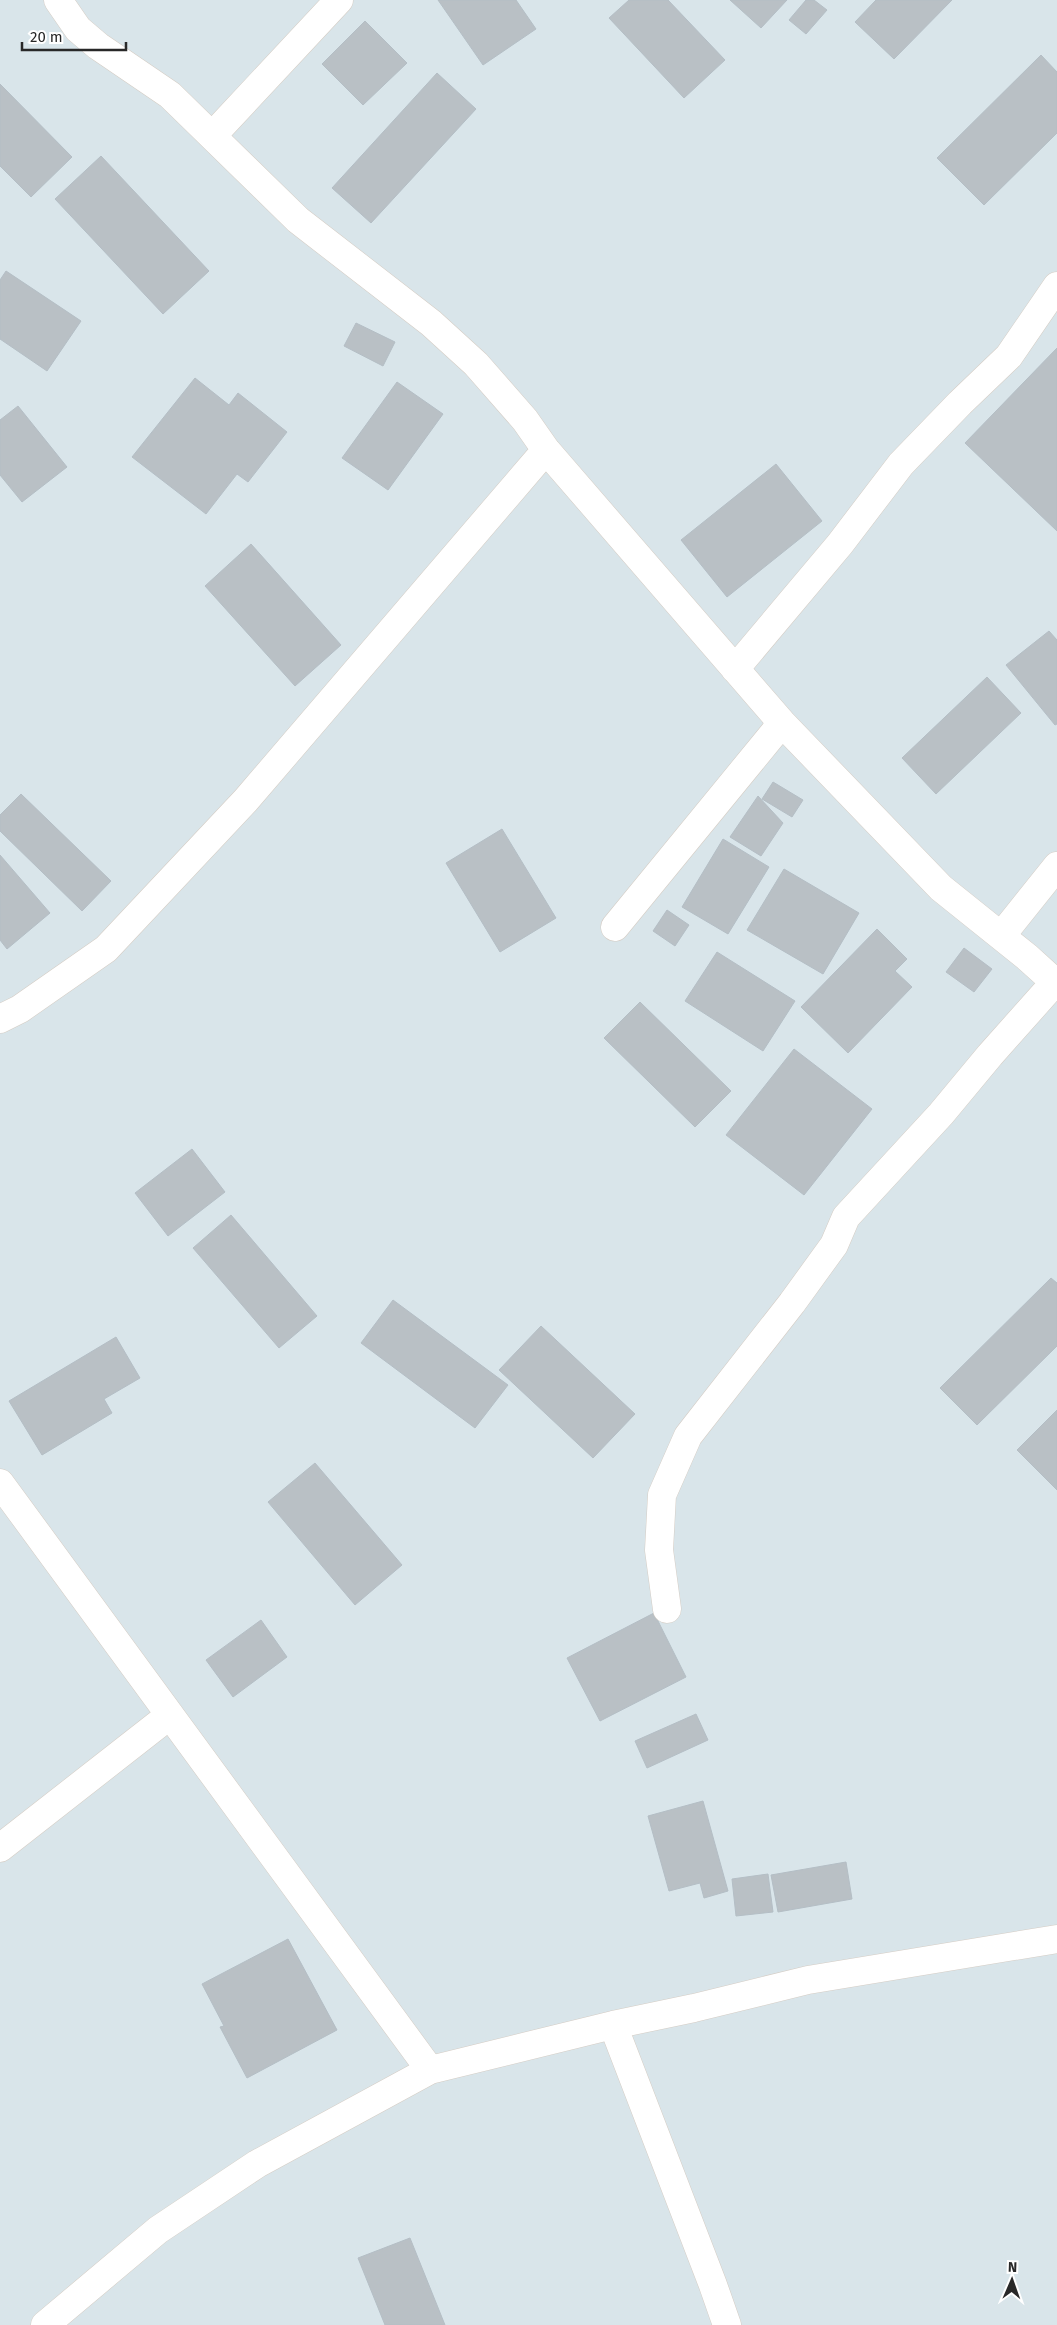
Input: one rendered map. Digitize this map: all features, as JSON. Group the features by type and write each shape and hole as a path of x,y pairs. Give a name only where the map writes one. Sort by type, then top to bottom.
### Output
{"street":[{"path":"58,0 78,29 98,46 170,95 298,220 431,323 476,364 525,420 546,450 782,723 941,888 1056,983 990,1055 941,1114 846,1217 834,1245 792,1303 688,1436 662,1496 659,1550 667,1609"},
{"path":"212,136 339,0"},
{"path":"735,669 840,544 901,464 960,402 1009,356 1057,286"},
{"path":"0,1019 20,1009 106,950 246,800 546,450"},
{"path":"615,927 782,723"},
{"path":"1000,936 1057,866"},
{"path":"0,1483 430,2070"},
{"path":"0,1848 170,1715"},
{"path":"44,2325 158,2230 249,2169 430,2070 808,1980 1057,1939"},
{"path":"613,2025 727,2325"}],"building":[{"path":"438,0 516,0 536,29 483,65"},
{"path":"629,0 668,0 725,60 684,98 609,18"},
{"path":"730,0 787,0 761,28"},
{"path":"806,0 814,0 827,10 806,34 789,20"},
{"path":"876,0 952,0 894,59 855,22"},
{"path":"365,21 407,63 363,105 322,64"},
{"path":"1041,55 1057,72 1057,133 984,205 937,158"},
{"path":"437,73 476,109 371,223 332,188"},
{"path":"0,84 72,157 31,197 0,166"},
{"path":"101,156 209,271 163,314 55,199"},
{"path":"6,271 81,321 47,371 0,339 0,280"},
{"path":"356,323 395,342 383,366 344,346"},
{"path":"1057,348 1057,531 965,443"},
{"path":"195,378 229,405 238,393 287,432 248,482 237,474 206,514 132,457"},
{"path":"397,382 443,414 388,490 342,458"},
{"path":"18,406 67,467 22,502 0,475 0,420"},
{"path":"776,464 822,521 727,597 681,540"},
{"path":"251,544 341,645 295,686 205,586"},
{"path":"1049,631 1057,640 1057,724 1055,725 1006,665"},
{"path":"987,677 1021,713 936,794 902,758"},
{"path":"773,782 803,800 792,817 762,799"},
{"path":"21,794 111,881 82,911 0,831 0,815"},
{"path":"758,796 783,823 761,856 730,837"},
{"path":"502,829 556,918 500,952 446,863"},
{"path":"723,839 769,867 728,934 682,907"},
{"path":"0,855 50,913 7,949 0,940"},
{"path":"784,869 859,913 823,974 747,930"},
{"path":"667,910 689,925 675,946 653,931"},
{"path":"877,929 907,959 895,971 912,987 848,1053 801,1007"},
{"path":"964,948 992,969 974,992 946,972"},
{"path":"717,952 795,1001 763,1051 685,1001"},
{"path":"640,1002 731,1091 695,1127 604,1038"},
{"path":"794,1049 872,1109 804,1195 726,1135"},
{"path":"192,1149 225,1192 168,1236 135,1193"},
{"path":"231,1215 317,1316 279,1348 193,1248"},
{"path":"1051,1278 1057,1283 1057,1346 977,1425 940,1388"},
{"path":"393,1300 508,1385 475,1428 361,1343"},
{"path":"541,1326 635,1414 593,1458 499,1370"},
{"path":"116,1337 140,1378 104,1399 112,1413 42,1455 9,1401"},
{"path":"1057,1410 1057,1490 1017,1450"},
{"path":"315,1463 402,1565 355,1605 268,1502"},
{"path":"654,1613 686,1677 600,1721 567,1658"},
{"path":"261,1620 287,1657 233,1697 206,1660"},
{"path":"696,1714 708,1740 647,1768 635,1741"},
{"path":"703,1801 728,1891 704,1898 700,1883 669,1891 648,1816"},
{"path":"846,1862 852,1899 778,1912 771,1875"},
{"path":"768,1874 773,1912 736,1916 732,1879"},
{"path":"288,1939 337,2030 247,2078 220,2027 224,2026 202,1984"},
{"path":"410,2238 445,2325 385,2325 358,2258"}]}
